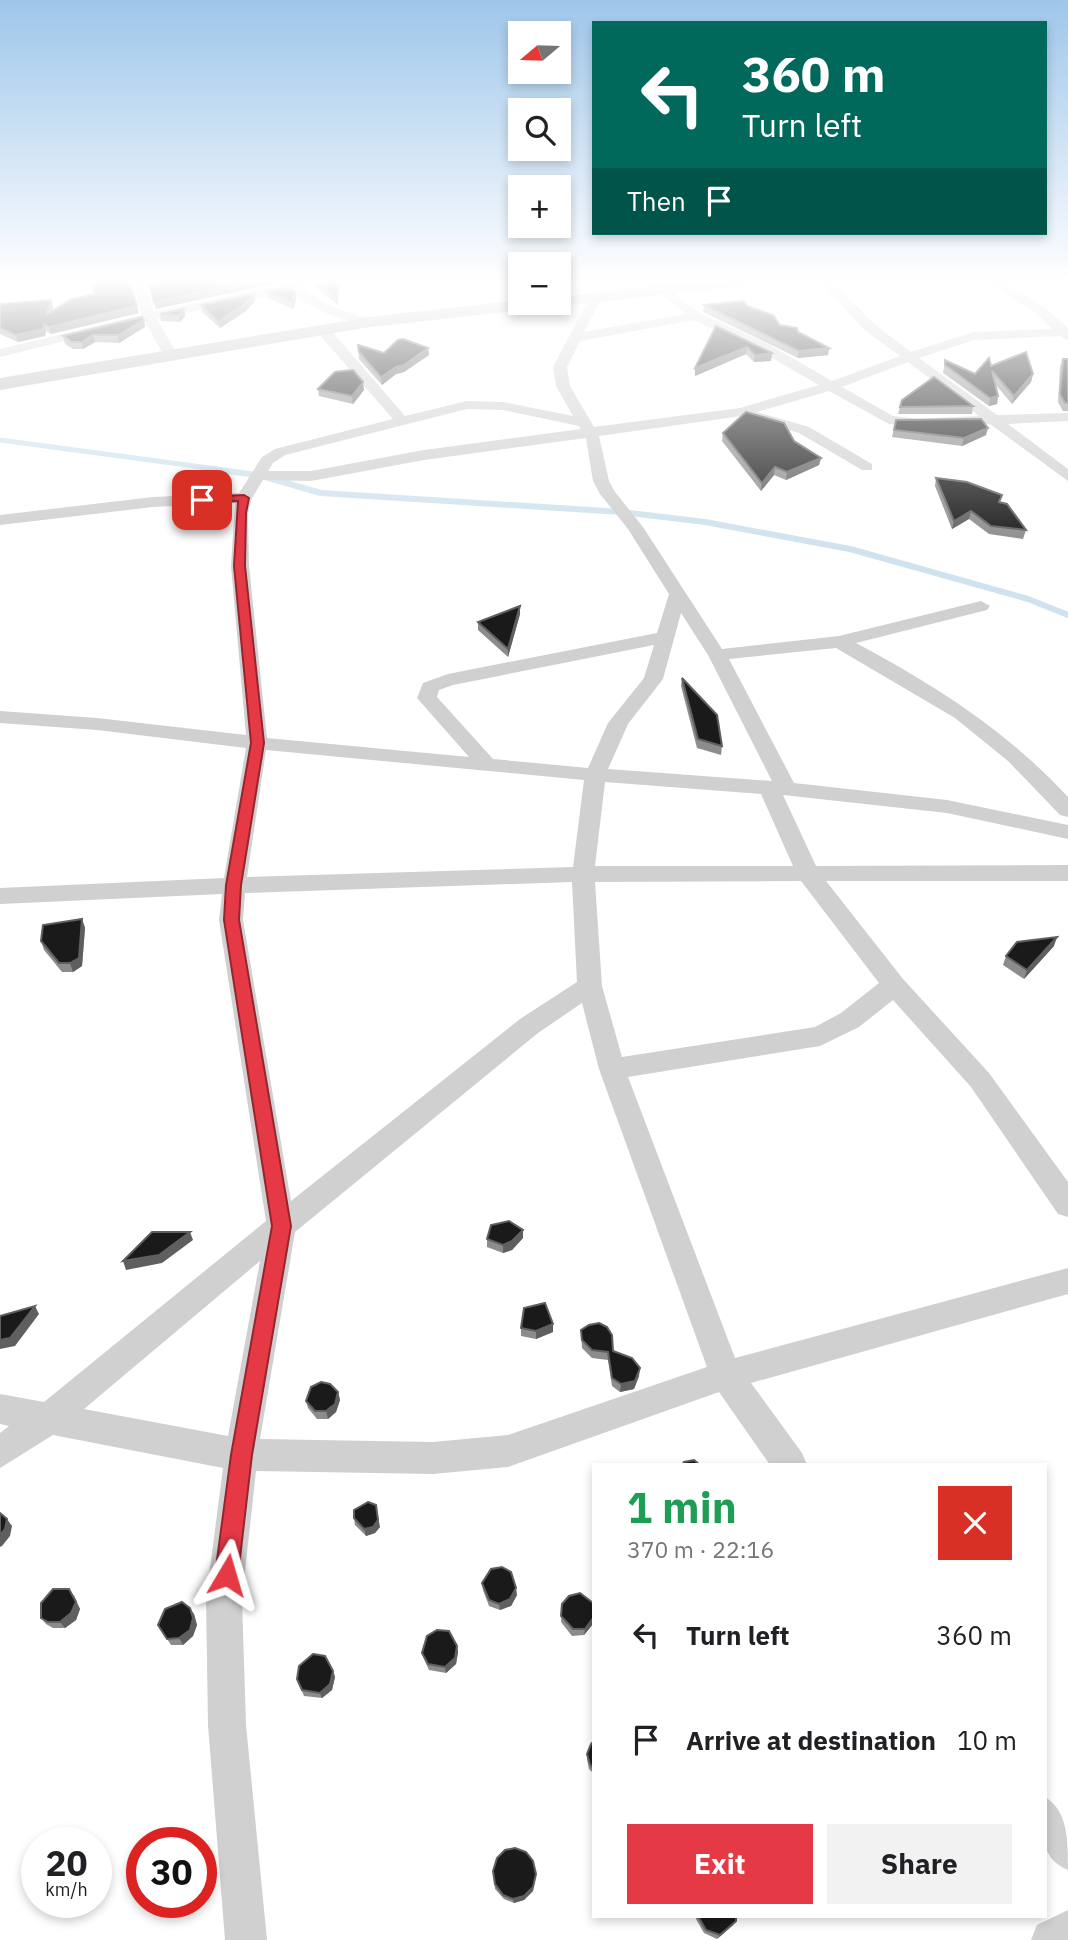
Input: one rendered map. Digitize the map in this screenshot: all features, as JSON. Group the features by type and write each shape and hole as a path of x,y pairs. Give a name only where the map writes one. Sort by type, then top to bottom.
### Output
{"main road":[{"path":"0,384 89,370"}],"street":[{"path":"357,370 402,421"},
{"path":"560,370 563,386 597,447 601,481 608,495 635,527 717,655 778,788 808,874 894,985 980,1080 1068,1205"},
{"path":"803,370 876,415 901,422 1068,417"},
{"path":"258,475 311,476 587,428 741,412 832,386 877,370"},
{"path":"928,370 1068,476"},
{"path":"246,1940 227,1725 224,1599 241,1455 281,1226 231,920 234,885 257,743 240,566 240,513 244,498 267,460 280,452 402,421 483,404 587,428"},
{"path":"741,412 804,430 867,467"},
{"path":"0,520 153,502 244,498"},
{"path":"678,594 653,679 618,723 595,775 583,874 590,986 612,1069 726,1376 789,1463"},
{"path":"717,655 839,642 981,606"},
{"path":"487,765 427,698 430,687 448,680 667,637"},
{"path":"839,642 905,677 980,724 1025,763 1068,810"},
{"path":"0,717 189,732 257,743 595,775 778,788 971,809 1068,832"},
{"path":"0,895 583,874 1068,873"},
{"path":"612,1069 820,1036 850,1020 894,985"},
{"path":"0,1452 52,1416 281,1226 529,1026 590,986"},
{"path":"0,1409 52,1416 241,1455 433,1458 508,1451 726,1376 1068,1281"},
{"path":"1047,1820 1068,1850"},
{"path":"1052,1940 1068,1931"}],"building":[{"path":"353,370 363,382 352,396 318,389 335,372"},
{"path":"374,370 392,370 381,377"},
{"path":"951,370 965,370 975,374 979,370 1032,370 1033,374 1014,396 992,371 998,396 990,398"},
{"path":"1062,370 1068,370 1068,403 1065,403 1060,394"},
{"path":"934,377 973,406 900,407 902,400"},
{"path":"746,412 784,423 794,441 821,458 787,472 775,467 762,483 723,433"},
{"path":"981,419 988,428 964,438 894,430 896,420"},
{"path":"936,478 967,482 1002,495 999,502 1007,504 1026,530 991,526 971,511 954,521"},
{"path":"520,606 508,649 478,622"},
{"path":"682,678 717,715 722,746 698,739"},
{"path":"82,919 79,958 70,963 59,963 41,941 43,925"},
{"path":"1057,937 1027,970 1006,956 1017,942"},
{"path":"509,1221 523,1230 512,1241 503,1245 487,1239 491,1225"},
{"path":"152,1232 190,1232 159,1255 123,1261"},
{"path":"545,1303 553,1324 536,1331 521,1328 524,1308"},
{"path":"35,1306 10,1338 0,1340 0,1316"},
{"path":"599,1323 607,1327 612,1335 613,1351 632,1358 640,1368 635,1381 621,1384 612,1378 608,1352 592,1350 582,1340 581,1330"},
{"path":"321,1382 330,1384 338,1392 335,1404 326,1411 315,1411 306,1401 311,1387"},
{"path":"368,1502 376,1505 378,1520 373,1527 364,1529 354,1518 354,1510"},
{"path":"0,1513 7,1519 5,1529 0,1535"},
{"path":"502,1567 511,1572 516,1588 510,1599 499,1604 489,1600 482,1583 491,1569"},
{"path":"53,1589 69,1589 76,1602 71,1613 60,1622 48,1622 41,1618 41,1603"},
{"path":"580,1593 592,1602 592,1619 585,1629 573,1629 561,1616 562,1604 569,1596"},
{"path":"182,1602 190,1608 193,1618 190,1630 179,1638 167,1639 158,1625 165,1609"},
{"path":"437,1630 449,1631 457,1646 455,1658 445,1667 428,1664 422,1653 427,1636"},
{"path":"313,1654 325,1656 333,1671 330,1684 320,1693 302,1690 297,1679 299,1666"},
{"path":"592,1743 592,1767 587,1754"},
{"path":"515,1848 526,1852 533,1861 536,1874 533,1887 524,1896 513,1899 503,1895 495,1884 493,1871 497,1858 505,1850"},
{"path":"699,1918 736,1918 720,1935 706,1930"}],"waterway":[{"path":"0,440 217,469"},
{"path":"204,468 258,475 321,493 622,512 705,522 850,549 1028,599 1068,615"}],"route":[{"path":"202,500 244,498 240,513 240,566 257,743 234,885 231,920 281,1226 241,1455 227,1575"}]}
